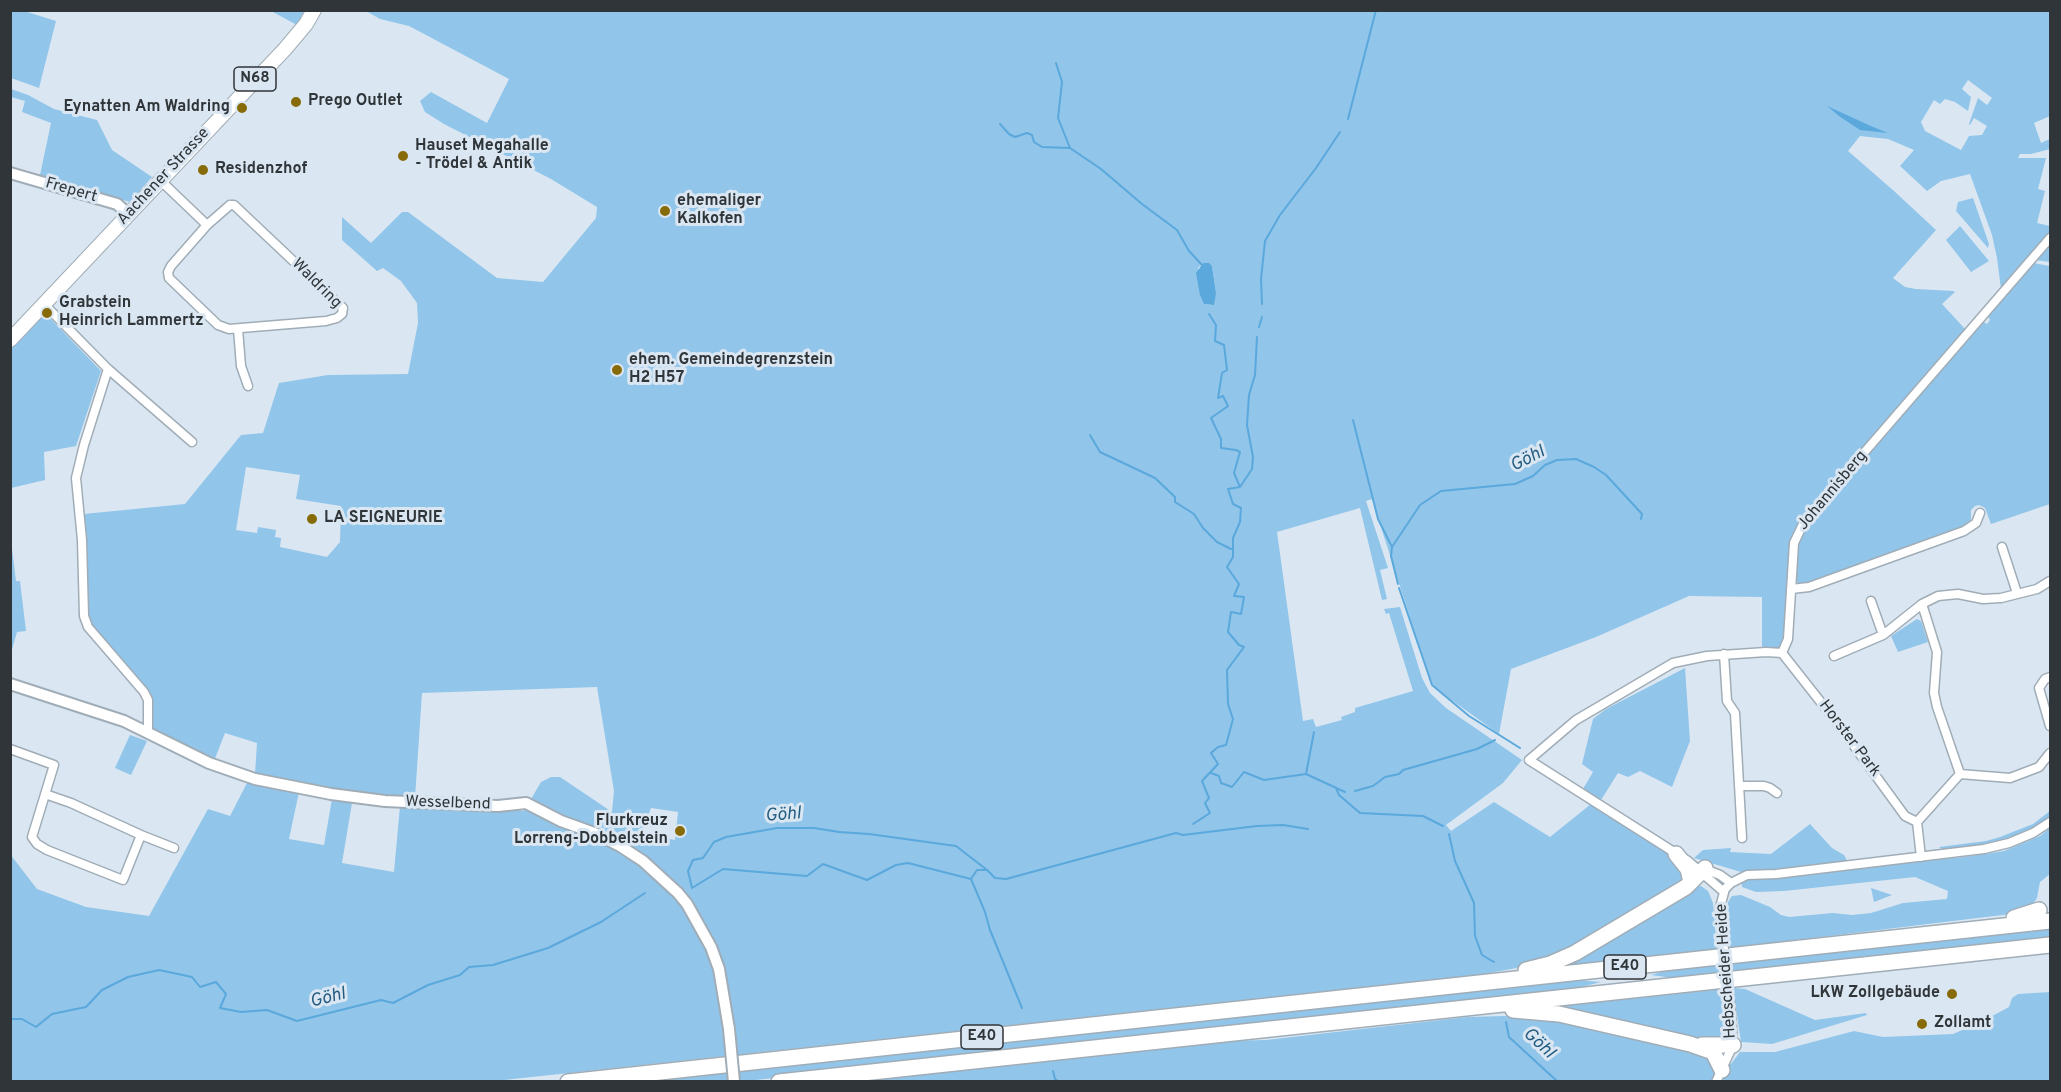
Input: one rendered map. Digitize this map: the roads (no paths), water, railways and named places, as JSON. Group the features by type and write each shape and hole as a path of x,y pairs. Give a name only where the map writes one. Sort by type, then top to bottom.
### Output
{"highway":[{"path":"1676,854 1688,869 1698,872"},
{"path":"1498,981 1517,972 1550,964 1575,953 1698,872"},
{"name":"E40","path":"568,1082 1990,927 2045,916"},
{"name":"E40","path":"779,1082 2050,945"},
{"path":"1714,981 1760,987"},
{"path":"1474,1007 1497,1011 1518,1010 1559,1014 1690,1044 1713,1052 1719,1076"},
{"path":"1690,1044 1733,1045"}],"main road":[{"name":"Aachener Strasse","path":"10,340 285,49 306,24 314,10"}],"street":[{"name":"Frepert","path":"10,173 117,204 128,214"},
{"path":"160,180 207,225"},
{"name":"Waldring","path":"234,205 343,308 342,314 337,318 326,321 238,329 218,325 169,278 168,272 207,225 225,207 234,205"},
{"name":"Johannisberg","path":"1782,652 1788,639 1794,543 1809,514 1935,374 2050,238"},
{"path":"45,304 108,369 192,442"},
{"path":"238,329 241,366 248,386"},
{"path":"108,369 76,478 82,540 84,616 88,627 148,700 148,733"},
{"path":"1791,589 1809,587 1964,531 1976,524 1980,513"},
{"path":"2002,547 2017,593"},
{"path":"1834,656 1883,635 1922,604 1938,596 1958,594 1983,599 2001,598 2037,589 2050,581"},
{"path":"1871,601 1883,635"},
{"path":"1922,604 1937,652 1934,693 1937,707 1960,774"},
{"path":"1676,854 1529,760 1576,720 1660,671 1688,659 1724,654 1782,652"},
{"name":"Horster Park","path":"1782,652 1905,816 1917,822"},
{"path":"1724,654 1727,701 1735,713 1742,838"},
{"path":"2050,677 2045,679 2039,688 2050,726"},
{"name":"Wesselbend","path":"10,684 98,711 209,763 255,779 331,794 385,801 487,806 526,804 612,842 644,861 678,893 701,926 719,969 729,1029 734,1082"},
{"path":"10,749 54,765 32,837 37,844 123,880 141,835"},
{"path":"1960,774 2010,778 2039,766 2050,753"},
{"path":"1921,857 1917,822 1960,774"},
{"path":"1740,786 1764,786 1777,794"},
{"path":"45,794 174,848"},
{"path":"1698,872 1724,892 1731,883 1747,875 1776,874 1984,849 2009,843 2050,822"},
{"path":"1698,872 1720,874 1731,883"},
{"name":"Hebscheider Heide","path":"1719,1076 1733,1045 1720,907 1724,892"}],"waterway":[{"path":"1348,119 1376,10"},
{"path":"1056,63 1062,82 1058,118 1070,148 1101,169 1177,230 1189,251 1203,266"},
{"path":"1000,124 1015,137 1027,133 1032,135 1034,142 1042,147 1070,148"},
{"path":"1262,304 1261,279 1265,241 1280,215 1340,132"},
{"name":"Göhl","path":"1193,824 1210,813 1205,803 1209,798 1202,781 1218,764 1211,753 1218,747 1226,745 1233,719 1228,704 1227,670 1244,647 1239,645 1228,632 1231,612 1241,614 1244,597 1234,596 1239,584 1227,567 1233,557 1233,538 1240,522 1241,508 1233,504 1228,489 1240,487 1234,473 1240,452 1221,448 1221,439 1211,418 1228,406 1223,396 1218,398 1222,373 1227,370 1224,345 1215,341 1216,325 1209,314"},
{"path":"1259,327 1262,317"},
{"path":"1240,487 1252,469 1253,457 1247,425 1249,395 1255,375 1257,337"},
{"name":"Göhl","path":"1353,420 1378,519 1392,547"},
{"name":"Göhl","path":"1090,435 1100,452 1155,478 1175,497 1175,502 1194,514 1203,528 1217,542 1231,549"},
{"name":"Göhl","path":"1398,584 1391,556 1392,547 1420,505 1441,491 1515,484 1533,476 1545,465 1557,460 1576,459 1606,475 1642,514 1641,519"},
{"path":"1399,588 1432,685 1469,716 1520,748"},
{"name":"Göhl","path":"1211,773 1219,776 1221,783 1232,787 1244,772 1264,780 1306,774 1314,732"},
{"path":"1355,791 1373,786 1385,777 1399,774 1403,770 1477,749 1495,740"},
{"path":"1306,774 1345,792"},
{"name":"Göhl","path":"1336,788 1339,795 1360,813 1423,816 1443,826"},
{"name":"Göhl","path":"971,879 977,870 987,870 995,878 1006,879 1176,833 1183,835 1283,825 1308,829"},
{"name":"Göhl","path":"971,879 908,863 896,865 867,880 823,864 807,876 723,869 692,888 688,871 693,860 703,858 714,842 726,837 777,828 814,828 956,846 987,870"},
{"name":"Göhl","path":"1449,834 1455,861 1474,903 1475,936 1482,955 1494,962"},
{"name":"Göhl","path":"971,879 1022,1008"},
{"name":"Göhl","path":"10,1019 22,1019 36,1027 52,1014 86,1007 102,990 128,977 159,970 192,977 200,987 216,982 226,994 220,1008 241,1012 267,1010 297,1021 381,1000 393,1003 428,985 460,975 469,967 493,965 548,948 601,922 645,893"},
{"name":"Göhl","path":"1506,1022 1509,1037 1558,1082"},
{"name":"Göhl","path":"1053,1071 1055,1079 1060,1082"}],"place":[{"name":"Prego Outlet","path":"296,102"},
{"name":"Eynatten Am Waldring","path":"242,108"},
{"name":"Hauset Megahalle - Trödel & Antik","path":"403,156"},
{"name":"Residenzhof","path":"203,170"},
{"name":"ehemaliger Kalkofen","path":"665,211"},
{"name":"Grabstein Heinrich Lammertz","path":"47,313"},
{"name":"ehem. Gemeindegrenzstein H2 H57","path":"617,370"},
{"name":"LA SEIGNEURIE","path":"312,519"},
{"name":"Flurkreuz Lorreng-Dobbelstein","path":"680,831"},
{"name":"LKW Zollgebäude","path":"1952,994"},
{"name":"Zollamt","path":"1922,1024"}]}
